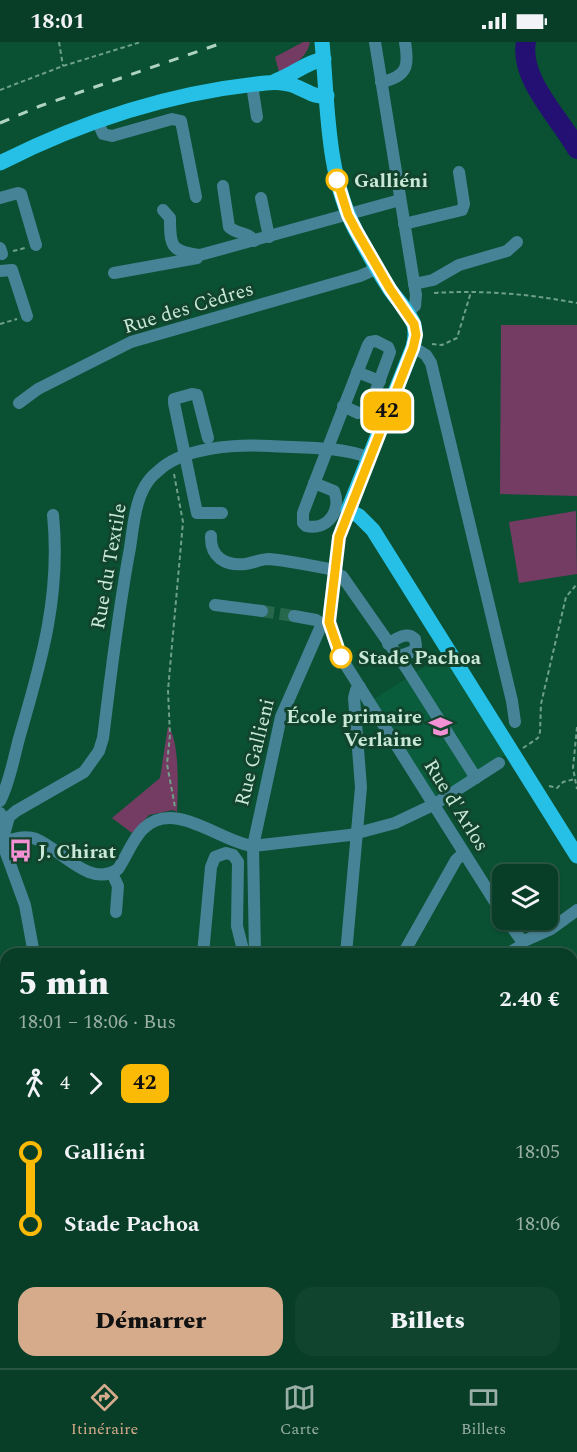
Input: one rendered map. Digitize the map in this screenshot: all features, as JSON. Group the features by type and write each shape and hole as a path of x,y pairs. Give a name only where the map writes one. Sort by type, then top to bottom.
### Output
{"main road":[{"path":"322,42 335,169 348,215 390,289 414,324 413,344"},
{"path":"0,163 97,120 176,98 259,84 288,76 307,64 324,59"},
{"path":"259,84 287,84 313,96 327,96"},
{"name":"Rue Gallieni","path":"348,510 413,344"},
{"path":"348,510 373,530 577,856"}],"street":[{"path":"375,42 414,284 416,302 407,312"},
{"path":"381,82 398,77 406,68 408,59 405,42"},
{"path":"257,117 259,84"},
{"path":"97,120 103,134 112,136 172,119 181,121 196,197"},
{"path":"404,224 462,210 464,204 459,172"},
{"path":"223,186 229,226 251,237 254,241"},
{"path":"0,198 21,194 36,245"},
{"path":"261,198 269,237"},
{"path":"114,273 196,258 400,200"},
{"path":"163,210 170,218 170,242 174,247 189,254 200,255"},
{"path":"414,284 433,280 453,267 507,251 517,242"},
{"name":"Rue des Cèdres","path":"19,403 38,389 131,342 349,279 378,268"},
{"path":"0,271 12,270 27,316"},
{"path":"314,483 357,372 368,345 376,341 388,347 390,352 367,412 358,413 344,406"},
{"path":"413,344 426,355 431,363 512,701 515,722"},
{"path":"357,372 380,381"},
{"path":"208,438 197,395 192,394 174,399 197,513 222,513"},
{"name":"Rue du Textile","path":"1,843 9,817 84,772 99,751 103,738 117,618 139,501 145,485 157,471 184,455 247,445 327,449 370,458"},
{"name":"Rue Gallieni","path":"255,948 253,846 281,717 326,623 339,537 348,510"},
{"path":"0,801 26,716 51,618 56,559 53,515"},
{"path":"211,536 211,546 215,555 225,561 244,564 268,559 334,571 342,576 476,778"},
{"path":"215,605 262,611"},
{"path":"294,616 326,623"},
{"name":"Rue d'Arlos","path":"326,623 342,659 492,896"},
{"path":"388,644 406,635 415,639 414,651 400,661"},
{"path":"346,948 361,778 354,698 356,690 360,687"},
{"path":"1,843 23,837 36,839 86,871 97,874 112,873 118,869 142,830 155,821 163,819 198,824 238,842 253,846 355,834 395,822 435,804 499,763"},
{"path":"0,813 2,818 1,843 25,905 33,948"},
{"path":"204,948 211,867 215,857 226,853 233,855 238,862 237,926 242,948"},
{"path":"406,948 456,860 464,853"},
{"path":"112,873 118,886 116,912"},
{"path":"517,948 524,941 551,929 577,910"},
{"path":"514,930 524,941"}],"path":[{"path":"59,42 63,66"},
{"path":"0,90 63,66 141,42"},
{"path":"1,251 36,245"},
{"path":"413,344 442,345 457,338 471,291"},
{"path":"427,294 471,291 522,294 577,303"},
{"path":"0,324 27,316"},
{"path":"170,463 173,467 183,522 168,690 170,735 167,764 175,808"},
{"path":"518,750 538,738 543,696 566,597 577,584"},
{"path":"577,727 573,759 577,789"},
{"path":"541,783 557,788 563,782 574,779"}],"shaded area":[{"path":"303,42 310,42 306,53 294,64 279,72 275,57"},
{"path":"501,325 577,325 577,496 500,494"},
{"path":"576,511 577,574 519,583 509,522"},
{"name":"École primaire Verlaine","path":"443,655 506,755 436,798 374,699"},
{"path":"168,726 175,743 178,780 177,812 173,810 149,815 132,833 112,818 160,778"}],"waterway":[{"path":"526,42 525,56 535,84 577,149"}],"tunnel":[{"path":"262,611 294,616"}],"railway":[{"path":"0,123 40,106 225,42"}],"bus line":[{"name":"42","path":"337,180 348,215 390,289 411,318 416,335 413,348 339,537 329,622 341,657"}],"place":[{"name":"Galliéni","path":"337,180"},
{"name":"Stade Pachoa","path":"341,657"},
{"name":"École primaire Verlaine","path":"440,727"},
{"name":"J. Chirat","path":"20,851"}]}
